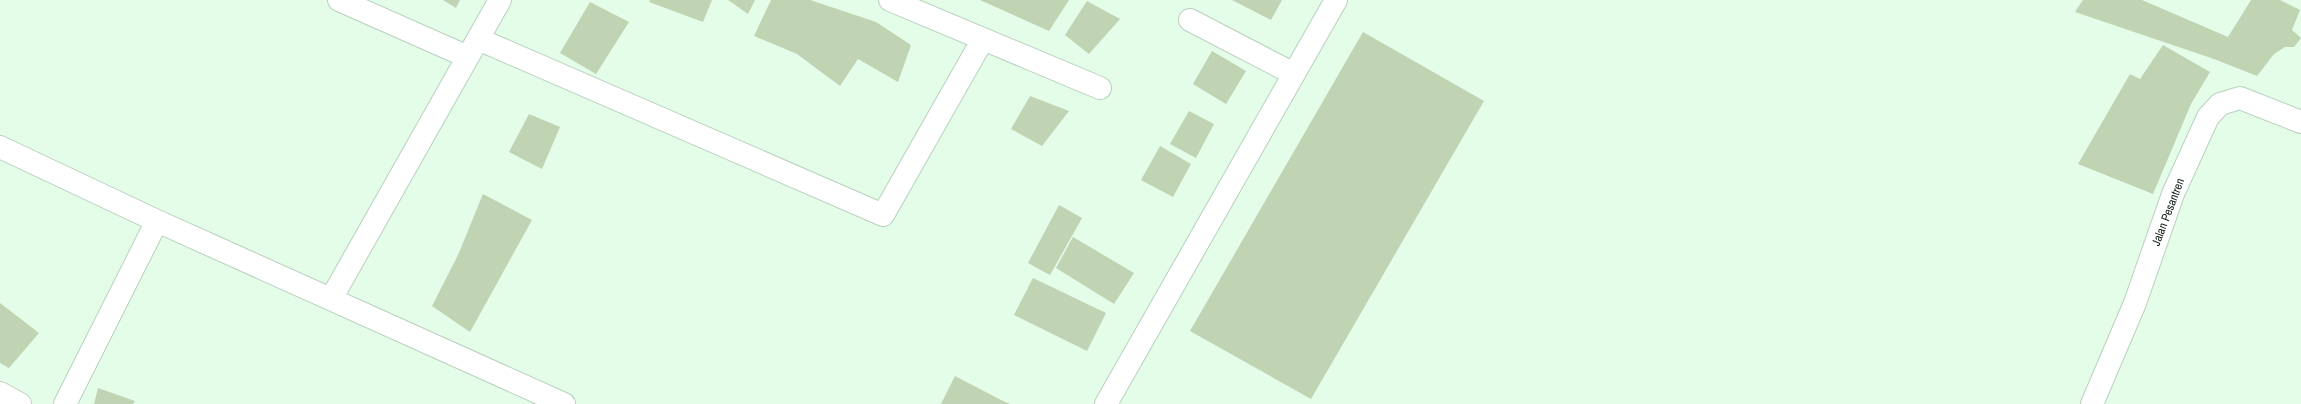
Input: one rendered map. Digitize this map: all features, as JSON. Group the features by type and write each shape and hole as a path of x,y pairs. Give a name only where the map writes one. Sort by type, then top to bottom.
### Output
{"street":[{"path":"339,0 473,48 883,215 983,39"},
{"path":"331,299 500,0"},
{"path":"890,0 1100,88"},
{"path":"1106,404 1336,0"},
{"path":"1190,20 1294,74"},
{"name":"Jalan Pesantren","path":"2092,404 2135,303 2173,194 2208,117 2220,104 2240,98 2301,122"},
{"path":"0,147 157,221 564,404"},
{"path":"65,404 157,221"},
{"path":"0,393 20,404"}],"building":[{"path":"443,0 460,0 456,8"},
{"path":"650,0 712,0 703,22 649,2"},
{"path":"728,0 755,0 748,14"},
{"path":"771,0 810,0 876,22 911,45 898,82 858,59 840,86 797,54 754,36"},
{"path":"980,0 1069,0 1049,31"},
{"path":"1232,0 1282,0 1271,20"},
{"path":"2083,0 2142,0 2228,37 2251,0 2280,0 2300,10 2292,30 2301,38 2294,47 2285,47 2274,54 2257,76 2214,59 2075,12"},
{"path":"1087,1 1120,19 1089,54 1065,35"},
{"path":"590,2 629,22 596,74 560,53"},
{"path":"1363,32 1484,101 1311,399 1190,331"},
{"path":"2163,45 2210,72 2191,104 2153,194 2078,164 2130,74 2140,79"},
{"path":"1212,51 1246,71 1226,104 1193,84"},
{"path":"1030,96 1069,111 1042,146 1011,129"},
{"path":"1189,111 1214,124 1196,158 1170,144"},
{"path":"529,114 560,127 542,169 509,152"},
{"path":"1160,146 1191,164 1173,197 1141,180"},
{"path":"483,194 532,220 470,332 432,306 458,255"},
{"path":"1059,205 1082,218 1050,275 1028,263"},
{"path":"1073,237 1134,273 1114,304 1056,268"},
{"path":"1033,278 1106,313 1087,351 1014,315"},
{"path":"0,303 39,333 9,368 0,363"},
{"path":"955,376 1001,400 1010,404 941,404"},
{"path":"98,388 135,401 133,404 94,404"}]}
